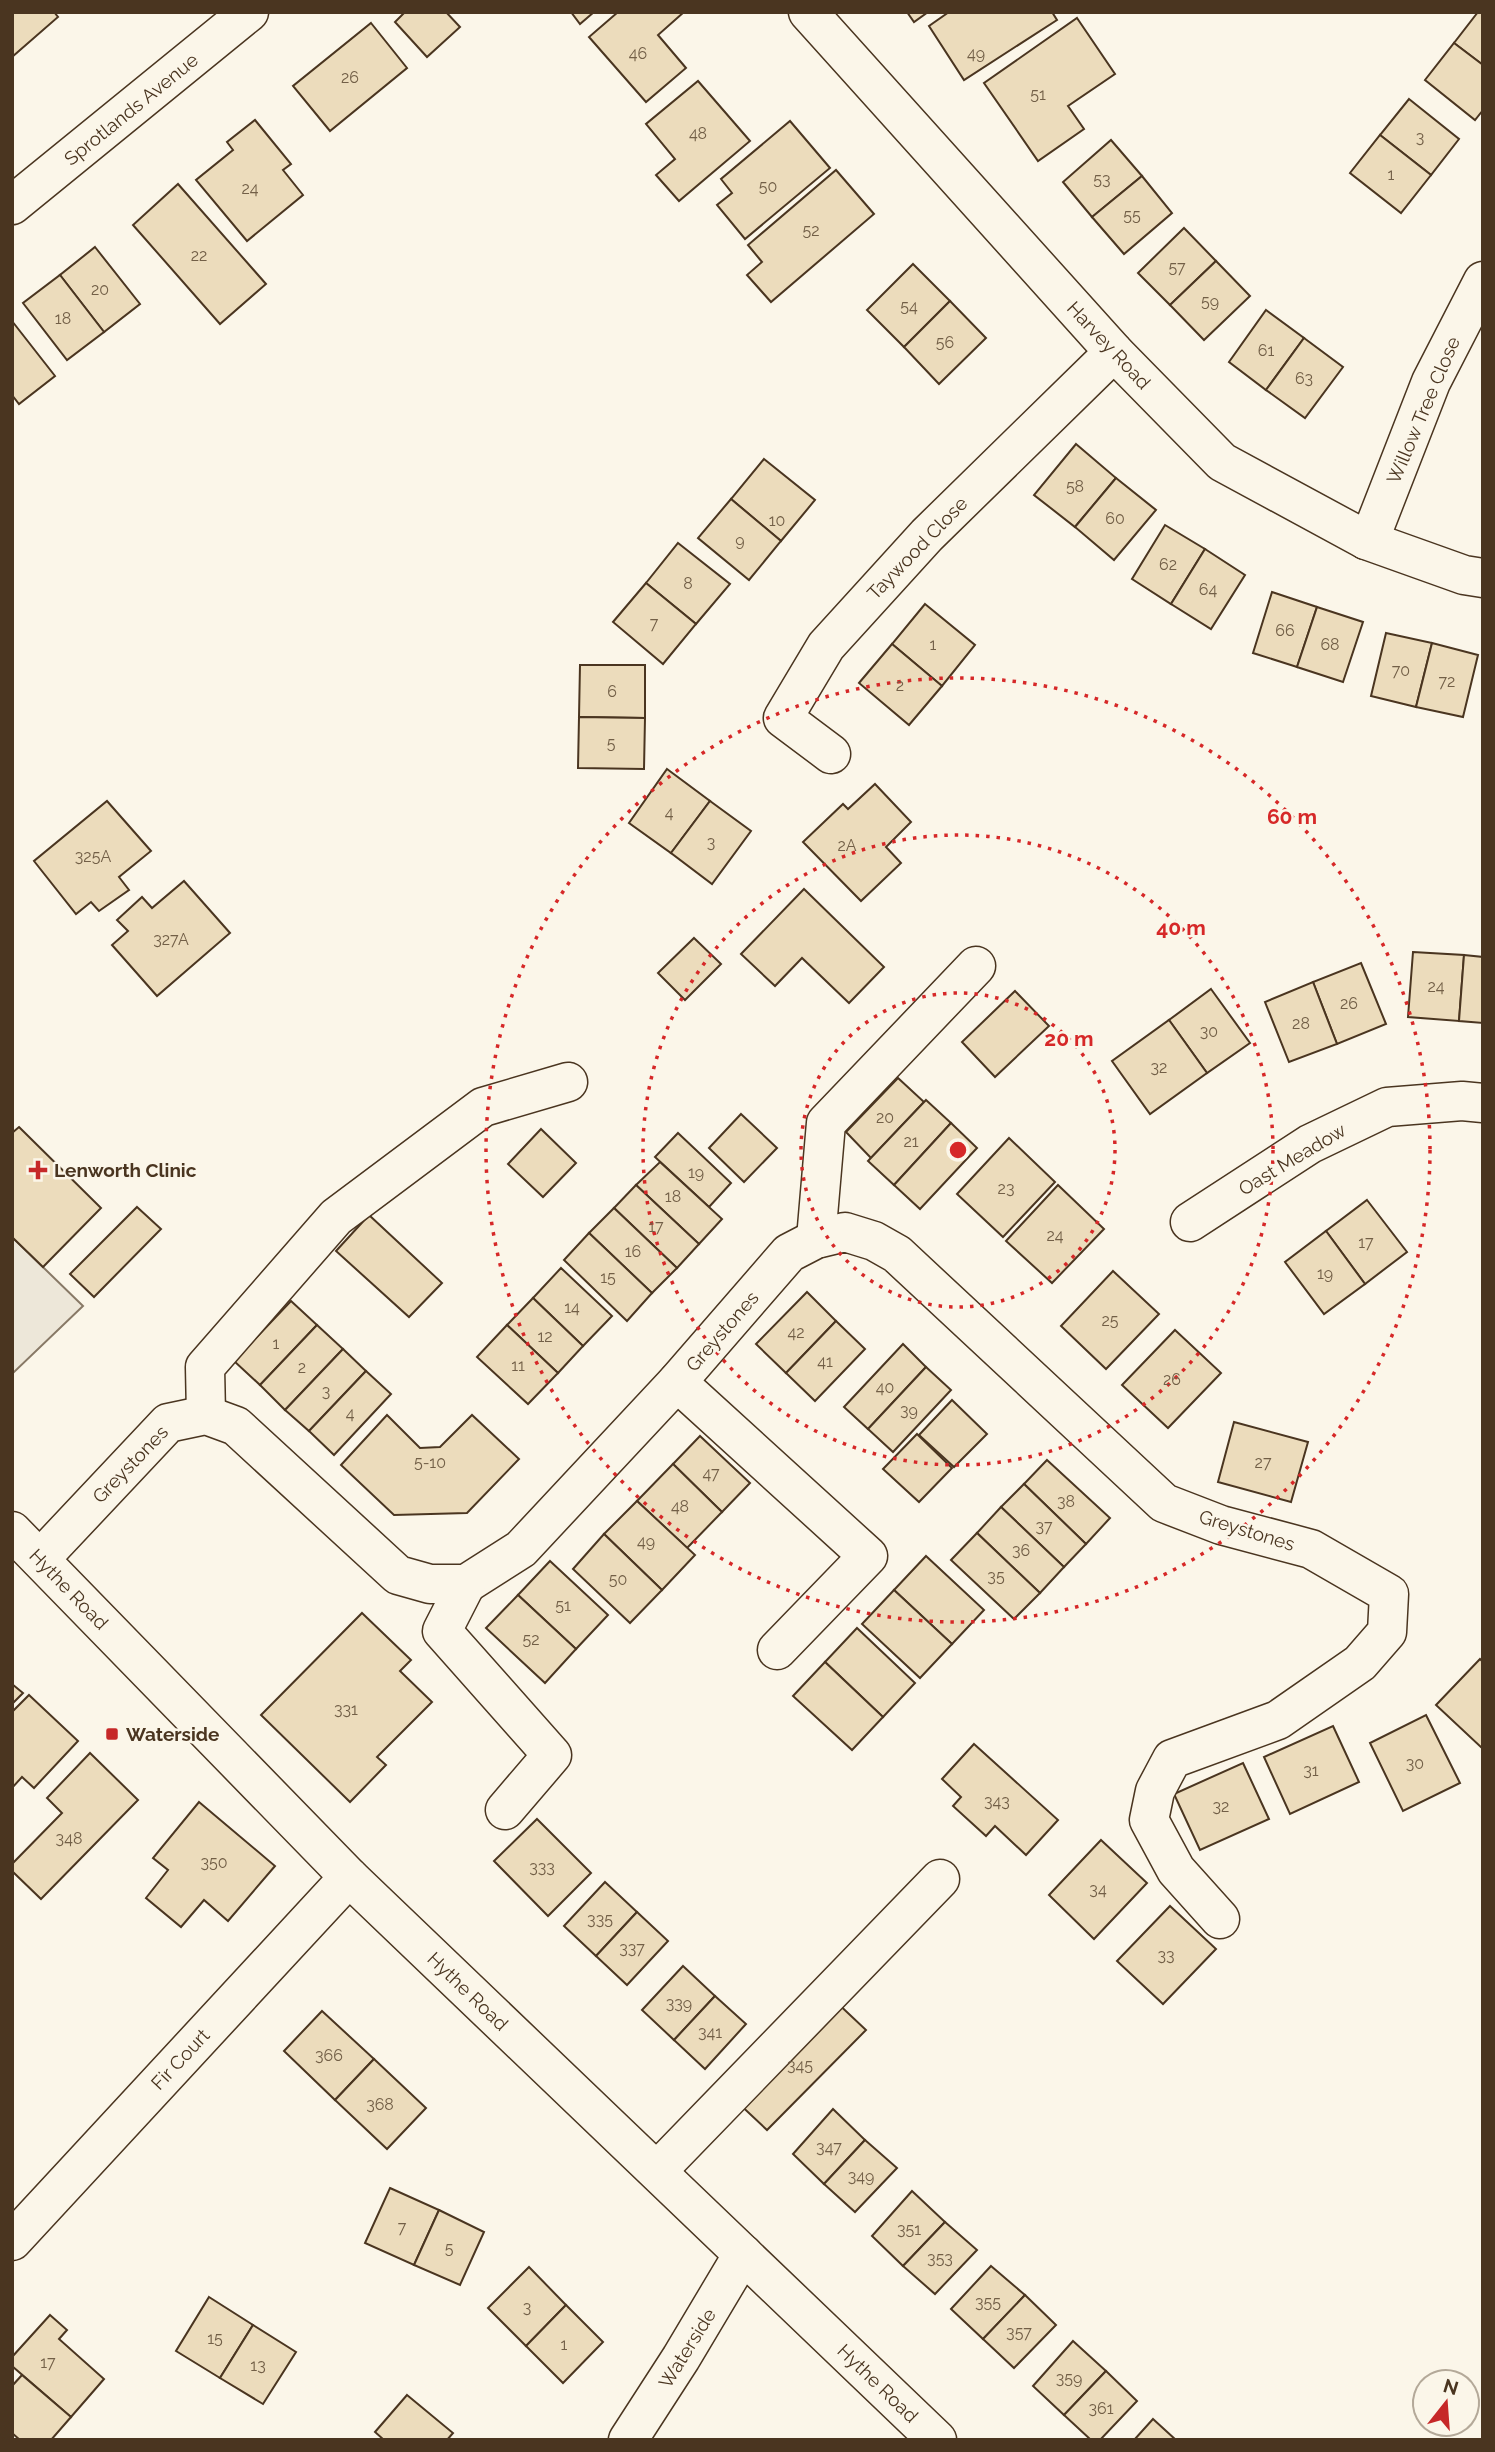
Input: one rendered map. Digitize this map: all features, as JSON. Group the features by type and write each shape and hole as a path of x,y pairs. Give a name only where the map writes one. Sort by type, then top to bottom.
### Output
{"street":[{"name":"Sprotlands Avenue","path":"12,205 249,12"},
{"name":"Harvey Road","path":"808,12 1114,352 1222,462 1366,540 1464,575 1483,578"},
{"name":"Willow Tree Close","path":"1366,540 1376,523 1431,382 1483,281"},
{"name":"Taywood Close","path":"831,754 783,718 826,646 927,535 1114,352"},
{"path":"816,1238 825,1124 975,966"},
{"path":"505,1810 552,1755 442,1631 466,1584 430,1584 398,1575 236,1426 206,1415 205,1367 336,1217 483,1107 568,1082"},
{"name":"Oast Meadow","path":"1190,1222 1310,1144 1387,1107 1462,1101 1483,1103"},
{"name":"Greystones","path":"466,1584 521,1549 677,1382 789,1253 816,1238 845,1232 874,1241 897,1254 1164,1503 1221,1525 1311,1549 1389,1594 1387,1632 1360,1663 1278,1720 1172,1759 1155,1791 1149,1820 1176,1870 1220,1919"},
{"path":"677,1382 868,1556 777,1650"},
{"name":"Greystones","path":"40,1559 168,1423 206,1415"},
{"name":"Hythe Road","path":"12,1531 349,1877 937,2440"},
{"name":"Fir Court","path":"12,2241 349,1877"},
{"path":"657,2171 940,1880"},
{"name":"Waterside","path":"628,2440 744,2254"}],"shaded area":[{"path":"12,1237 83,1306 12,1374"}],"building":[{"path":"12,12 54,12 58,17 12,57"},
{"path":"405,12 446,12 460,27 427,57 395,22"},
{"path":"571,12 594,12 580,24"},
{"path":"618,12 684,12 658,35 686,68 646,102 589,37"},
{"path":"907,12 928,12 914,22"},
{"path":"949,12 1052,12 1057,20 964,80 929,26"},
{"path":"1478,12 1483,12 1483,65 1454,43"},
{"path":"1077,18 1115,74 1068,106 1084,129 1038,161 984,83"},
{"path":"371,23 407,68 330,131 293,86"},
{"path":"1454,43 1483,65 1483,110 1475,120 1425,80"},
{"path":"698,81 750,141 679,201 656,175 675,159 646,124"},
{"path":"1409,99 1459,139 1431,175 1380,135"},
{"path":"255,120 291,164 283,170 303,195 247,241 196,180 233,150 227,142"},
{"path":"790,121 830,168 745,239 717,205 732,193 721,179"},
{"path":"1380,135 1431,175 1401,213 1350,173"},
{"path":"1111,140 1142,176 1092,217 1063,182"},
{"path":"836,170 874,214 771,302 747,275 762,262 748,245"},
{"path":"1142,176 1172,213 1124,254 1092,217"},
{"path":"178,184 266,284 220,324 133,225"},
{"path":"1184,228 1216,261 1170,305 1138,273"},
{"path":"95,247 140,304 104,332 60,275"},
{"path":"1216,261 1250,296 1204,340 1170,305"},
{"path":"913,264 950,301 904,347 867,310"},
{"path":"60,275 104,332 67,360 23,303"},
{"path":"950,301 986,338 939,384 904,347"},
{"path":"1266,310 1304,338 1266,390 1229,362"},
{"path":"12,321 55,376 19,404 12,395"},
{"path":"1304,338 1343,367 1305,418 1266,390"},
{"path":"1076,444 1116,478 1075,527 1034,495"},
{"path":"764,459 815,500 781,541 731,499"},
{"path":"1116,478 1156,510 1114,560 1075,527"},
{"path":"731,499 781,541 749,580 698,538"},
{"path":"1165,525 1205,549 1171,604 1132,579"},
{"path":"678,543 730,584 696,624 646,583"},
{"path":"1205,549 1245,575 1211,629 1171,604"},
{"path":"646,583 696,624 663,664 613,622"},
{"path":"1272,592 1317,607 1297,667 1253,653"},
{"path":"925,604 975,645 942,686 892,644"},
{"path":"1317,607 1363,622 1343,682 1297,667"},
{"path":"1386,633 1432,643 1416,707 1371,696"},
{"path":"1432,643 1478,655 1463,717 1416,707"},
{"path":"892,644 942,686 909,725 859,683"},
{"path":"580,665 645,665 645,718 579,717"},
{"path":"579,717 645,718 644,769 578,768"},
{"path":"667,769 710,801 671,853 629,823"},
{"path":"875,784 911,822 886,847 901,863 861,901 803,842 843,804 848,809"},
{"path":"107,801 151,851 119,877 129,890 99,911 91,902 76,914 34,861"},
{"path":"710,801 751,831 712,884 671,853"},
{"path":"184,881 230,933 157,996 112,945 128,931 117,920 142,897 152,908"},
{"path":"804,889 884,967 849,1003 802,958 775,986 741,954"},
{"path":"694,938 721,964 685,1000 658,973"},
{"path":"1413,952 1464,955 1459,1021 1408,1017"},
{"path":"1464,955 1483,957 1483,1023 1459,1021"},
{"path":"1361,963 1386,1024 1337,1044 1313,982"},
{"path":"1313,982 1337,1044 1289,1062 1265,1002"},
{"path":"1211,989 1250,1043 1207,1073 1169,1020"},
{"path":"1015,991 1049,1026 995,1077 962,1042"},
{"path":"1169,1020 1207,1073 1150,1114 1112,1061"},
{"path":"898,1078 924,1102 871,1158 846,1132"},
{"path":"926,1100 951,1123 894,1185 868,1161"},
{"path":"741,1114 777,1148 744,1182 709,1148"},
{"path":"951,1123 977,1148 920,1209 894,1185"},
{"name":"Lenworth Clinic","path":"19,1127 101,1208 43,1267 12,1237 12,1133"},
{"path":"541,1129 576,1163 543,1197 508,1164"},
{"path":"678,1133 731,1183 709,1207 655,1157"},
{"path":"1009,1138 1055,1182 1003,1237 957,1194"},
{"path":"660,1162 722,1219 699,1244 636,1185"},
{"path":"636,1185 699,1244 677,1268 614,1208"},
{"path":"1058,1185 1104,1229 1052,1283 1006,1241"},
{"path":"1367,1200 1407,1252 1365,1284 1326,1231"},
{"path":"137,1207 161,1229 94,1297 70,1274"},
{"path":"614,1208 677,1268 652,1293 589,1233"},
{"path":"369,1215 442,1283 409,1317 336,1251"},
{"path":"1326,1231 1365,1284 1324,1314 1285,1262"},
{"path":"589,1233 652,1293 627,1321 564,1260"},
{"path":"561,1268 612,1316 583,1346 533,1298"},
{"path":"1113,1271 1159,1314 1106,1369 1061,1326"},
{"path":"807,1292 836,1321 786,1373 756,1344"},
{"path":"533,1298 583,1346 558,1373 507,1325"},
{"path":"291,1301 317,1325 260,1385 234,1361"},
{"path":"836,1321 865,1349 815,1401 786,1373"},
{"path":"317,1325 343,1349 285,1410 260,1385"},
{"path":"507,1325 558,1373 528,1404 477,1357"},
{"path":"1175,1330 1221,1373 1168,1428 1122,1385"},
{"path":"903,1344 926,1367 868,1429 844,1407"},
{"path":"343,1349 366,1371 309,1431 285,1410"},
{"path":"926,1367 951,1390 893,1452 868,1429"},
{"path":"366,1371 391,1394 334,1455 309,1431"},
{"path":"952,1400 987,1434 954,1467 919,1435"},
{"path":"387,1415 420,1448 440,1447 472,1415 519,1459 467,1513 394,1515 341,1465"},
{"path":"1234,1422 1308,1442 1291,1502 1218,1482"},
{"path":"917,1434 952,1468 919,1502 883,1469"},
{"path":"700,1436 750,1483 722,1512 673,1464"},
{"path":"1047,1460 1110,1518 1086,1544 1024,1484"},
{"path":"673,1464 722,1512 687,1548 637,1501"},
{"path":"1024,1484 1086,1544 1064,1567 1001,1507"},
{"path":"637,1501 695,1555 662,1590 604,1534"},
{"path":"1001,1507 1064,1567 1040,1593 977,1533"},
{"path":"977,1533 1040,1593 1014,1619 951,1560"},
{"path":"604,1534 662,1590 630,1623 573,1569"},
{"path":"926,1556 984,1610 952,1644 894,1590"},
{"path":"550,1561 608,1615 576,1649 518,1595"},
{"path":"894,1590 952,1644 920,1678 862,1624"},
{"path":"518,1595 576,1649 545,1683 486,1628"},
{"path":"362,1613 411,1660 400,1671 432,1702 377,1757 386,1765 350,1802 261,1715"},
{"path":"857,1628 915,1683 883,1717 825,1662"},
{"path":"1480,1659 1483,1662 1483,1749 1436,1705"},
{"path":"825,1662 883,1717 852,1750 793,1696"},
{"path":"12,1684 23,1693 12,1704"},
{"path":"29,1695 78,1741 34,1788 22,1777 12,1788 12,1712"},
{"path":"1426,1715 1460,1783 1403,1811 1370,1743"},
{"path":"1333,1726 1359,1782 1290,1814 1264,1757"},
{"path":"974,1744 1058,1820 1026,1855 995,1826 986,1836 953,1806 961,1797 942,1779"},
{"path":"90,1753 138,1800 41,1899 12,1871 12,1864 62,1813 47,1798"},
{"path":"1243,1763 1269,1819 1200,1850 1174,1794"},
{"path":"199,1802 275,1866 228,1921 204,1900 181,1927 146,1898 168,1870 153,1858"},
{"path":"537,1819 591,1873 548,1916 494,1861"},
{"path":"1101,1840 1147,1883 1094,1939 1049,1895"},
{"path":"605,1882 637,1912 596,1956 564,1926"},
{"path":"1170,1906 1216,1949 1163,2004 1117,1961"},
{"path":"637,1912 668,1941 627,1985 596,1956"},
{"path":"683,1966 715,1996 674,2040 642,2010"},
{"path":"715,1996 746,2024 705,2069 674,2040"},
{"path":"832,1998 866,2030 767,2130 734,2099"},
{"path":"322,2011 374,2059 335,2100 284,2051"},
{"path":"374,2059 426,2108 387,2149 335,2100"},
{"path":"833,2109 865,2140 824,2184 793,2154"},
{"path":"865,2140 897,2168 855,2212 824,2184"},
{"path":"390,2188 439,2210 414,2265 365,2243"},
{"path":"912,2191 945,2222 903,2266 872,2236"},
{"path":"439,2210 484,2232 460,2285 414,2265"},
{"path":"945,2222 977,2250 935,2294 903,2266"},
{"path":"991,2266 1025,2295 983,2339 951,2309"},
{"path":"529,2267 566,2305 526,2346 488,2308"},
{"path":"1025,2295 1056,2325 1014,2368 983,2339"},
{"path":"209,2297 253,2325 220,2378 176,2351"},
{"path":"566,2305 603,2342 563,2383 526,2346"},
{"path":"50,2315 67,2330 59,2339 104,2379 71,2417 12,2366 12,2357"},
{"path":"253,2325 296,2352 263,2404 220,2378"},
{"path":"1073,2341 1106,2371 1064,2415 1033,2386"},
{"path":"1106,2371 1137,2401 1100,2440 1091,2440 1064,2415"},
{"path":"22,2375 71,2417 51,2440 20,2440 12,2433 12,2386"},
{"path":"407,2395 453,2433 447,2440 384,2440 375,2432"},
{"path":"1153,2419 1176,2440 1134,2440"}],"place":[{"name":"Lenworth Clinic","path":"38,1170"},
{"name":"Waterside","path":"112,1734"}]}
